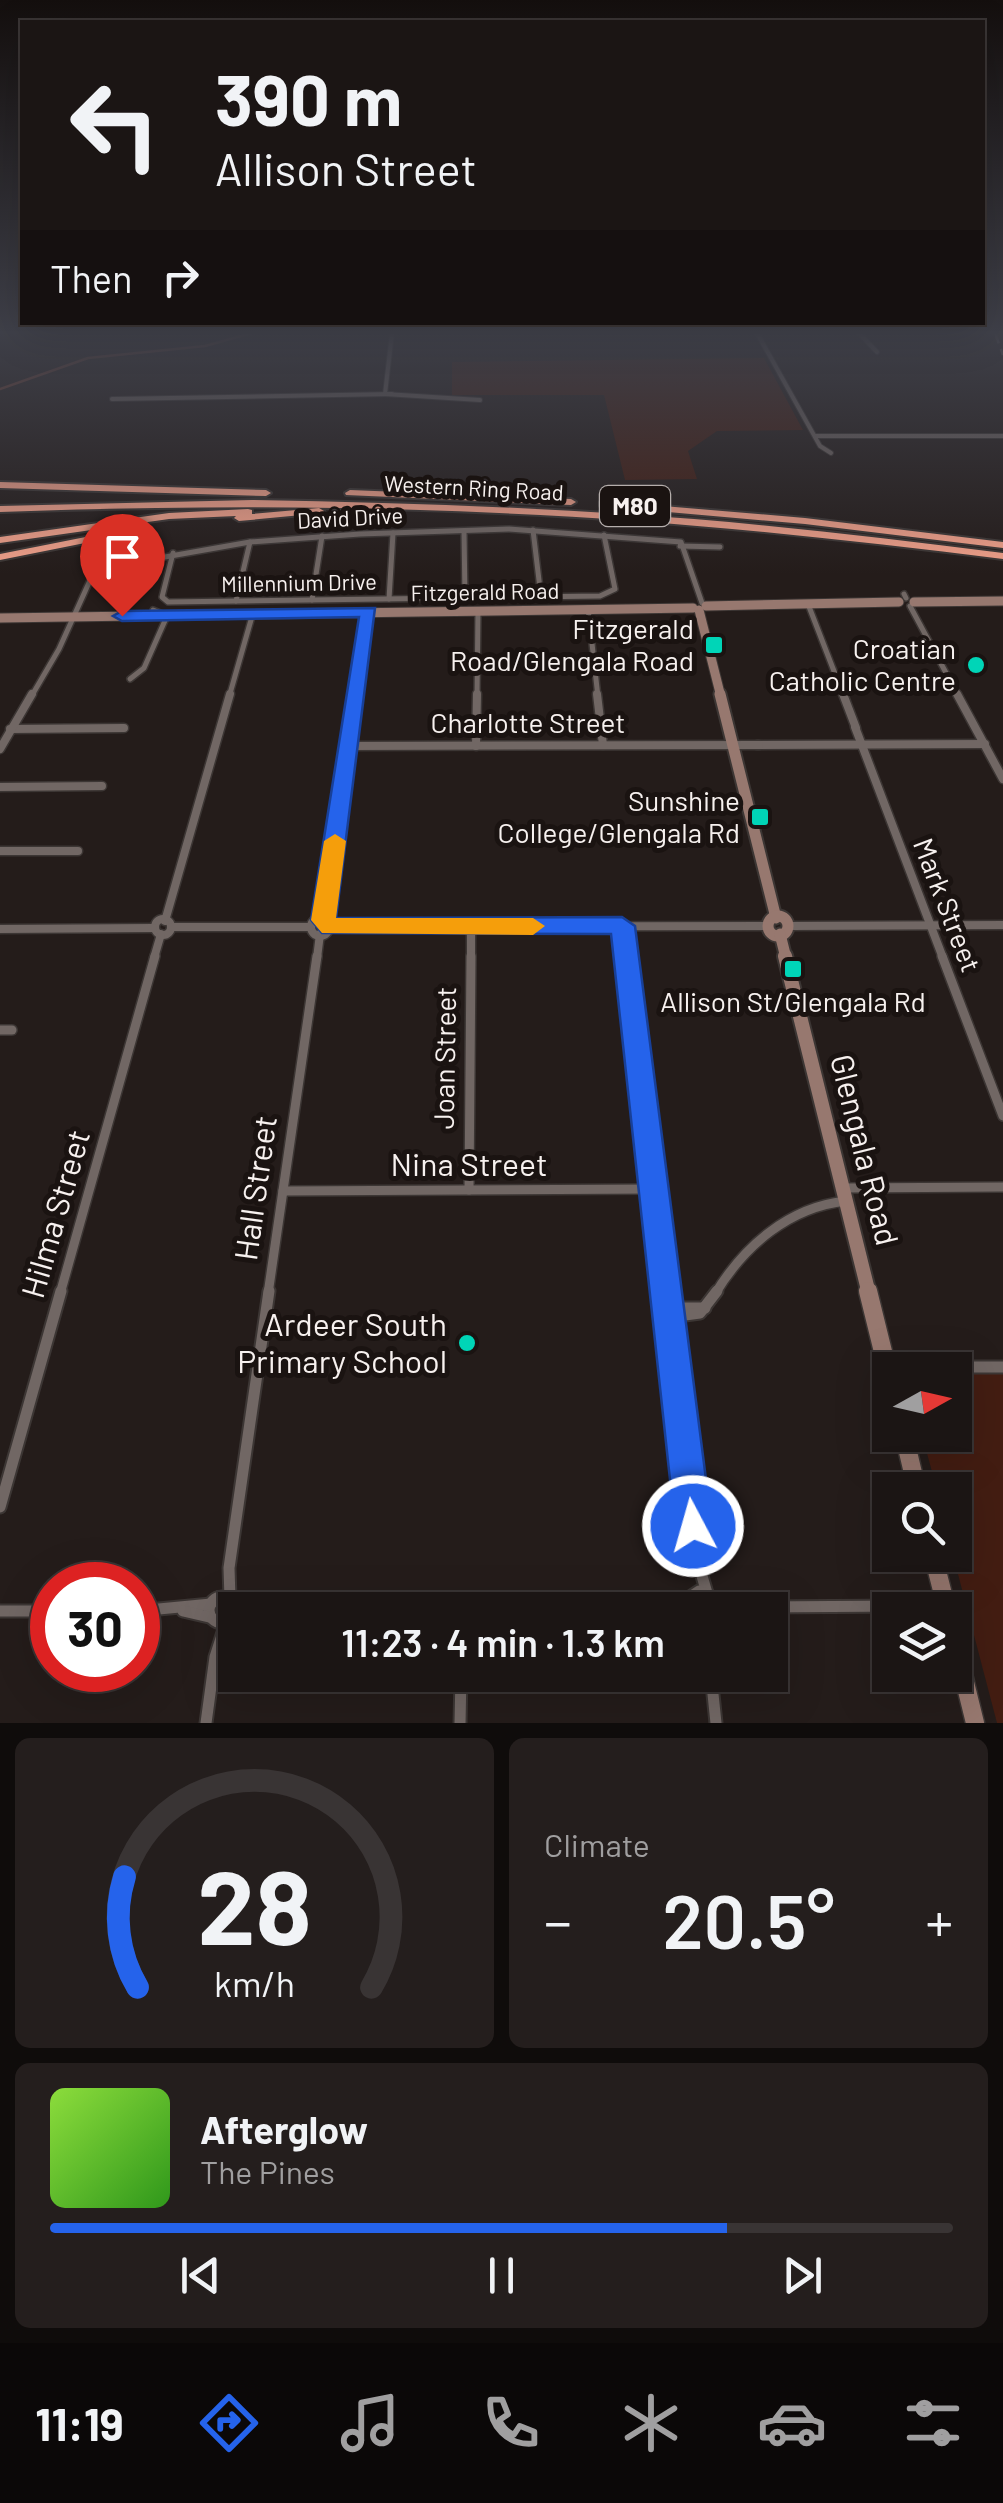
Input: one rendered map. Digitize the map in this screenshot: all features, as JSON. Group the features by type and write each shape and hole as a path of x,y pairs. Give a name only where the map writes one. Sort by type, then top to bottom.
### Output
{"highway":[{"path":"0,485 266,493"},
{"name":"Western Ring Road","path":"0,500 393,493 632,506 1003,545"},
{"name":"Western Ring Road","path":"0,509 299,502 497,510 714,522 1003,556"},
{"path":"0,540 169,516 497,510"},
{"path":"0,557 175,524 319,511"}],"street":[{"path":"802,413 822,449 831,452"},
{"path":"815,436 978,434 1003,438"},
{"path":"464,530 465,598"},
{"name":"David Drive","path":"0,749 99,570 173,553 250,542 464,530 604,535 665,540 683,547"},
{"path":"533,530 541,596"},
{"path":"389,599 393,533"},
{"name":"Millennium Drive","path":"173,553 164,601 614,593 604,535"},
{"path":"312,600 322,536"},
{"path":"236,602 250,542"},
{"path":"697,604 683,547 720,547"},
{"path":"906,601 1003,779"},
{"name":"Fitzgerald Road","path":"0,614 253,614 1003,601"},
{"name":"Glengala Road","path":"697,604 883,1352"},
{"name":"Mark Street","path":"808,604 1003,1116"},
{"path":"588,608 604,745"},
{"path":"476,746 478,610"},
{"name":"Hall Street","path":"225,1592 368,612"},
{"name":"Fitzgerald Road","path":"153,613 164,620 253,614"},
{"name":"Hilma Street","path":"0,1507 253,614"},
{"path":"130,679 144,668 164,620"},
{"path":"10,729 124,728"},
{"name":"Charlotte Street","path":"348,746 984,744"},
{"path":"0,787 102,786"},
{"path":"0,851 78,851"},
{"path":"0,929 1003,925"},
{"path":"622,926 701,1592"},
{"path":"309,927 325,927"},
{"name":"Joan Street","path":"469,1190 471,927"},
{"path":"0,1030 12,1030"},
{"path":"669,1312 694,1315 704,1308 735,1265 777,1226 844,1195 1003,1187"},
{"name":"Nina Street","path":"283,1191 655,1189"},
{"path":"972,1369 1003,1367"},
{"path":"788,1607 872,1606"},
{"path":"160,1610 218,1611"},
{"path":"0,1611 30,1611"},
{"name":"Hall Street","path":"206,1723 218,1640"},
{"path":"460,1723 461,1692"},
{"path":"712,1692 716,1723"},
{"path":"967,1692 975,1723"}],"shaded area":[{"path":"609,413 794,413 803,430 717,431 688,451 697,479 625,480"},
{"path":"1003,1373 1003,1723 997,1723 972,1628 972,1592 963,1592 957,1572 972,1572 972,1472 932,1472 927,1452 972,1452 972,1374"}],"slow traffic":[{"path":"335,841 323,920 330,927 533,926"}],"place":[{"name":"Fitzgerald Road/Glengala Road","path":"714,645"},
{"name":"Croatian Catholic Centre","path":"976,665"},
{"name":"Sunshine College/Glengala Rd","path":"760,817"},
{"name":"Allison St/Glengala Rd","path":"793,969"},
{"name":"Ardeer South Primary School","path":"467,1343"}],"route":[{"path":"122,616 368,612 323,920 330,927 622,926 693,1526"}]}
